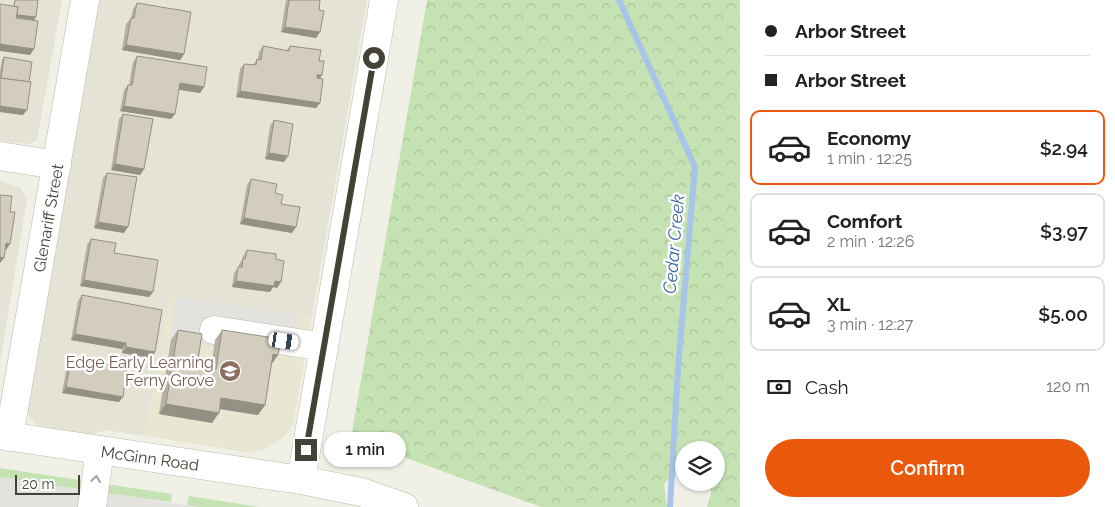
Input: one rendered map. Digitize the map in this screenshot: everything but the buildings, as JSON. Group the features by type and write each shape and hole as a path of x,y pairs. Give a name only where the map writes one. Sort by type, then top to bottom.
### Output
{"street":[{"name":"Glenariff Street","path":"5,436 57,166 85,0"},
{"path":"301,480 384,0"},
{"path":"0,156 57,166"},
{"path":"214,330 324,347"},
{"name":"McGinn Road","path":"5,436 301,480 361,492 404,507"},
{"path":"92,507 100,450"}],"shaded area":[{"path":"0,0 62,0 37,140 30,144 0,141"},
{"path":"98,0 367,0 312,317 170,296 145,436 106,430 89,435 49,428 36,425 27,411"},
{"path":"0,181 20,187 27,199 0,362"},
{"name":"Edge Early Learning Ferny Grove","path":"170,296 312,317 293,426 283,438 265,449 250,453 145,436"},
{"path":"176,297 298,315 292,356 169,340"},
{"path":"0,477 105,493 199,507 0,507"}],"green space":[{"path":"427,0 740,0 740,507 707,507 711,491 725,491 725,441 675,441 675,475 668,479 664,485 667,507 541,507 351,438"},
{"path":"0,468 85,481 78,489 0,477"},
{"path":"106,484 172,494 171,502 105,493"},
{"path":"189,496 259,507 198,507 187,505"}],"waterway":[{"name":"Cedar Creek","path":"619,0 695,167 678,369 670,507"}],"place":[{"name":"Edge Early Learning Ferny Grove","path":"230,371"}],"route":[{"path":"306,450 374,58"}]}
